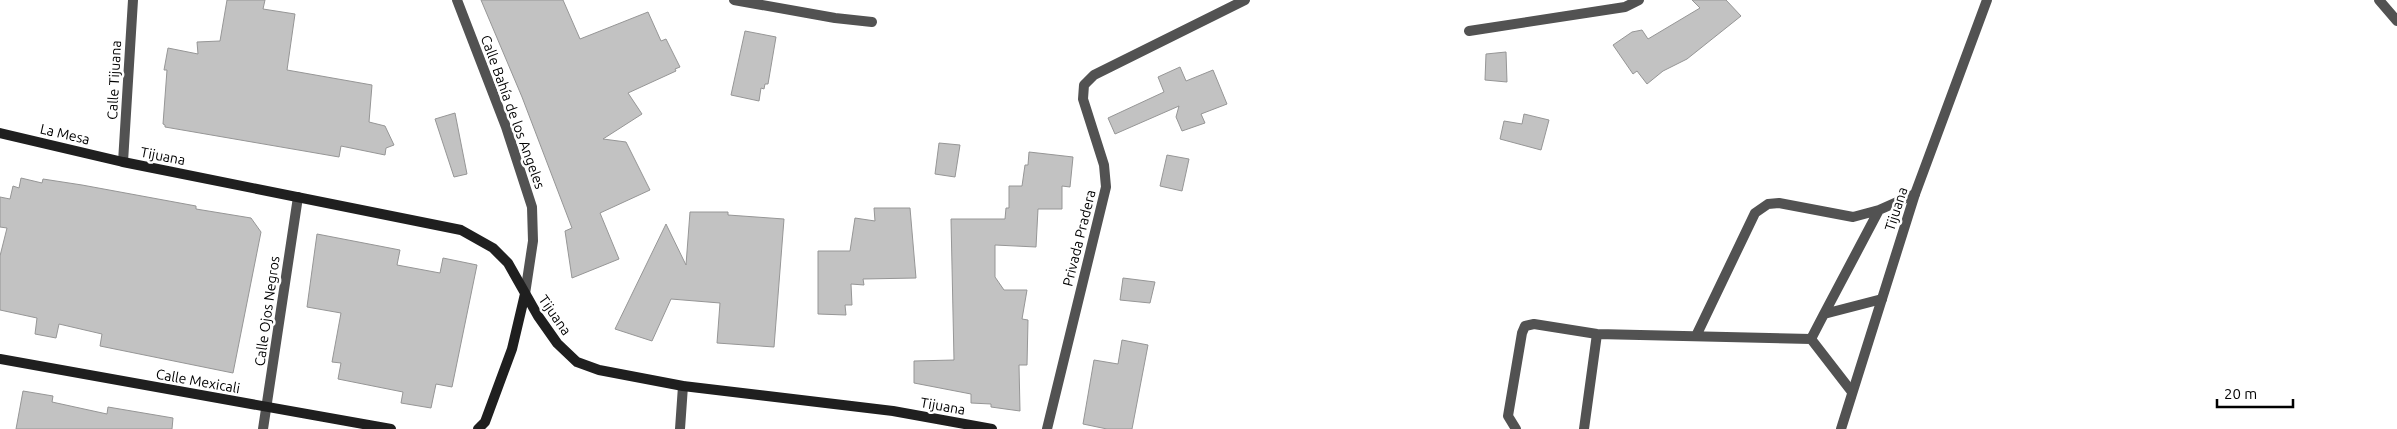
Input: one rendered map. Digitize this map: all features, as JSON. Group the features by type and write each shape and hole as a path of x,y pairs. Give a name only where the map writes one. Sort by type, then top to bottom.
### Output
{"main road":[{"name":"La Mesa","path":"0,133 123,162"},
{"name":"Tijuana","path":"123,162 461,230 493,248 508,263 525,294 557,343 577,362 599,370 684,386 893,411 992,429"},
{"path":"478,429 485,422 512,349 525,294"},
{"name":"Calle Mexicali","path":"0,359 391,429"}],"street":[{"name":"Calle Tijuana","path":"123,162 133,0"},
{"name":"Calle Bahía de los Angeles","path":"457,0 506,127 532,207 533,241 525,294"},
{"path":"734,0 835,18 872,22"},
{"name":"Privada Pradera","path":"1047,429 1106,187 1104,165 1083,99 1084,85 1094,75 1245,0"},
{"path":"1469,31 1625,6 1639,0"},
{"name":"Tijuana","path":"1840,429 1915,194 1987,0"},
{"path":"2379,0 2397,21"},
{"path":"1696,336 1755,213 1768,204 1779,203 1853,217 1879,210 1915,194"},
{"name":"Calle Ojos Negros","path":"263,429 298,197"},
{"path":"1811,339 1879,210"},
{"path":"1824,314 1882,299"},
{"path":"1516,429 1508,416 1522,333 1525,326 1534,324 1597,334 1811,339"},
{"path":"1584,429 1597,334"},
{"path":"1811,339 1852,392"},
{"path":"680,429 684,386"}],"building":[{"path":"227,0 265,0 263,9 295,14 287,70 372,85 369,122 385,126 394,145 386,148 385,155 341,146 339,157 165,127 163,124 167,70 164,70 168,48 198,54 197,42 220,41"},
{"path":"481,0 563,0 580,39 648,12 661,41 666,39 680,67 675,69 676,71 628,93 642,114 603,139 626,142 650,190 600,213 619,259 572,278 565,231 572,228 522,97"},
{"path":"1692,0 1726,0 1741,16 1687,59 1663,71 1647,84 1637,71 1633,74 1613,45 1632,32 1642,30 1648,39 1700,8"},
{"path":"745,31 776,37 768,84 765,84 764,89 761,88 759,101 731,95"},
{"path":"1506,52 1507,82 1485,80 1486,54"},
{"path":"1180,67 1186,81 1213,70 1227,104 1201,114 1205,123 1182,131 1176,117 1179,106 1115,134 1108,118 1164,92 1158,77"},
{"path":"455,113 467,174 454,177 435,119"},
{"path":"1524,114 1549,120 1541,150 1500,139 1504,121 1522,124"},
{"path":"939,143 960,145 955,177 935,174"},
{"path":"1029,152 1073,157 1070,187 1062,186 1062,209 1038,209 1036,247 995,245 995,277 1004,290 1027,290 1022,319 1028,320 1027,365 1019,365 1020,411 991,407 991,404 971,403 971,394 914,383 914,361 954,360 951,219 1005,219 1006,208 1009,208 1009,186 1022,186 1025,165 1028,165"},
{"path":"1167,155 1189,159 1182,191 1160,186"},
{"path":"21,178 42,183 43,179 82,185 196,206 196,209 251,218 261,232 233,373 100,346 102,334 59,324 56,338 35,334 37,318 0,310 0,256 7,228 0,227 0,197 10,199 13,186 19,188"},
{"path":"874,208 910,208 916,278 863,279 864,285 851,284 852,305 845,305 846,315 818,314 818,251 850,251 855,218 875,221"},
{"path":"690,212 728,212 728,215 784,219 774,347 717,343 720,303 671,299 652,341 615,329 666,224 686,265"},
{"path":"317,234 400,250 397,265 440,273 443,258 477,265 452,387 436,384 431,408 401,403 403,392 338,379 341,363 332,362 341,313 307,307"},
{"path":"1123,278 1155,282 1150,303 1120,300"},
{"path":"1122,340 1148,345 1132,429 1107,429 1083,424 1094,360 1118,364"},
{"path":"23,391 53,396 52,402 107,414 108,407 173,418 172,429 16,429"}]}
